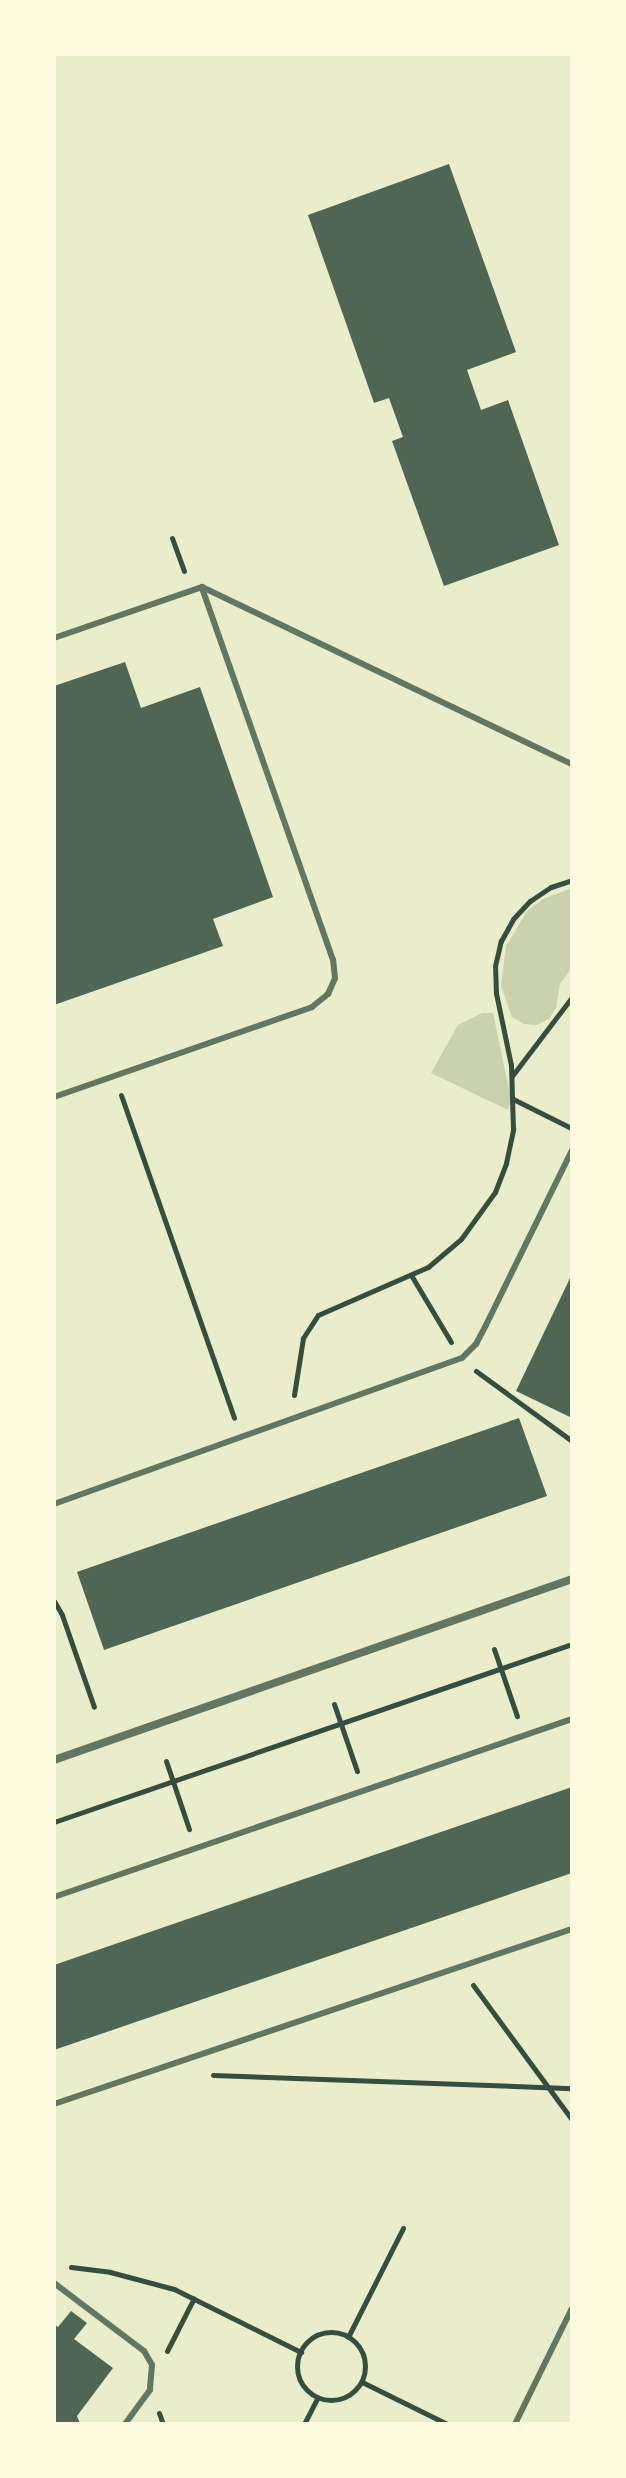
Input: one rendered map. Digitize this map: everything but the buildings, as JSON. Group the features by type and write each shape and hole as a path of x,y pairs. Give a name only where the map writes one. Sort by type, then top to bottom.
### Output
{"street":[{"path":"54,1760 572,1579"}],"lane":[{"path":"54,1097 312,1007 328,994 335,978 333,960 202,587"},
{"path":"54,638 202,587 572,764"},
{"path":"54,1504 462,1358 476,1344 572,1150"},
{"path":"54,1897 572,1719"},
{"path":"54,2104 572,1929"},
{"path":"54,2283 144,2351 152,2365 153,2380 125,2424"},
{"path":"515,2424 572,2308"}],"path":[{"path":"172,538 191,591"},
{"path":"291,1420 303,1338 318,1315 428,1267 461,1239 478,1219 506,1163 513,1129 512,1078 496,993 495,966 501,941 513,919 530,901 551,887 572,880"},
{"path":"512,1078 572,997"},
{"path":"115,1076 241,1438"},
{"path":"513,1099 572,1128"},
{"path":"54,1601 62,1615 94,1707"},
{"path":"54,1822 572,1644"},
{"path":"494,1649 523,1736"},
{"path":"334,1704 363,1791"},
{"path":"166,1761 196,1848"},
{"path":"459,1967 572,2120"},
{"path":"206,2075 572,2088"},
{"path":"348,2337 403,2228"},
{"path":"69,2267 110,2272 174,2289 301,2352"},
{"path":"153,2380 194,2298"},
{"path":"338,2333 348,2337 361,2349 366,2365 362,2382 348,2396 328,2401 318,2397 299,2378 297,2365 301,2352 316,2336 338,2333"},
{"path":"362,2382 447,2424"},
{"path":"304,2424 318,2397"}],"green space":[{"path":"572,888 572,968 560,984 556,1008 549,1019 536,1025 524,1024 512,1017 501,986 506,946 527,911 543,899"},
{"path":"482,1013 493,1013 511,1099 508,1110 431,1073 458,1025"}]}
